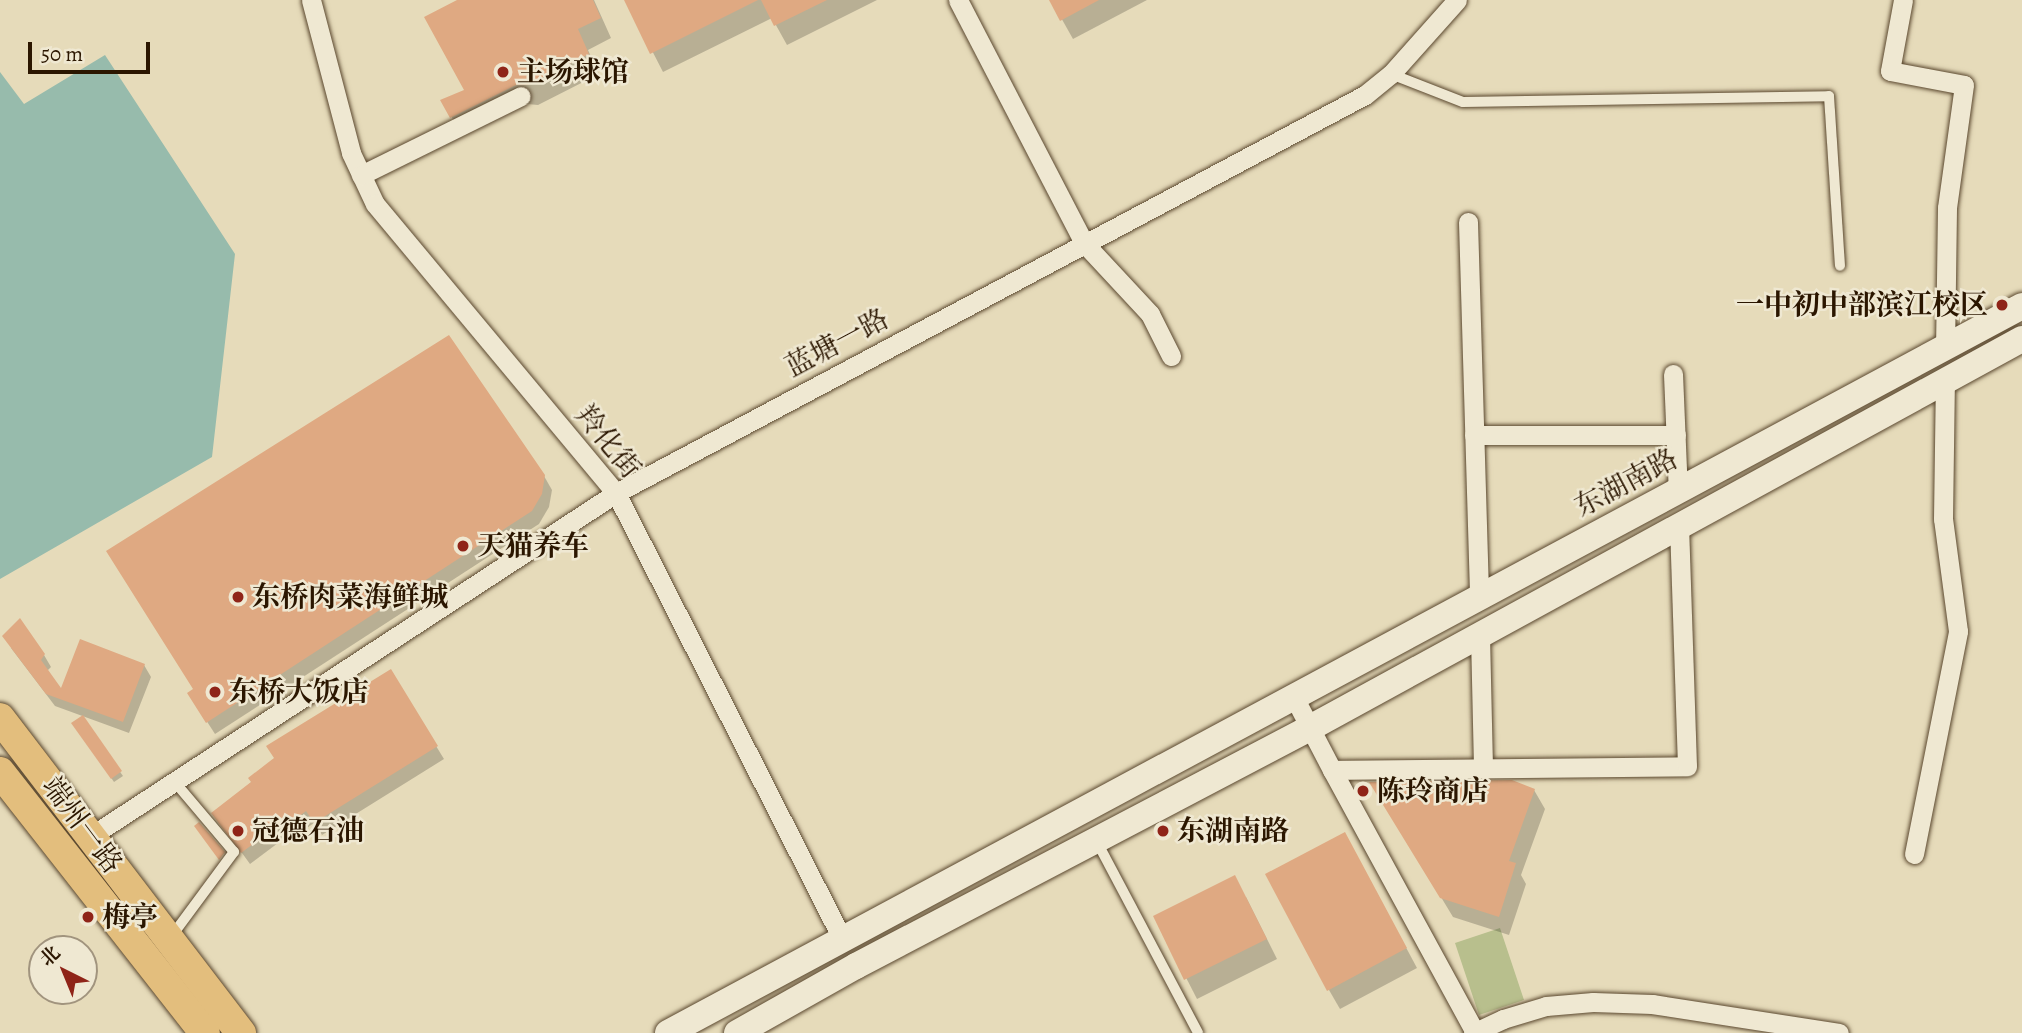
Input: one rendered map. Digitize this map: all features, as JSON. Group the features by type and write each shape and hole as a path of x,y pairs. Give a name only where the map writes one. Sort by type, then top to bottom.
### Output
{"main road":[{"name":"东湖南路","path":"668,1033 2022,306"},
{"path":"737,1033 856,966 1310,728 2022,339"},
{"name":"端州一路","path":"0,718 241,1033"},
{"name":"端州一路","path":"0,772 205,1033"}],"street":[{"name":"羚化街","path":"311,0 351,153 375,204 616,493 842,939"},
{"path":"958,0 1084,243 1150,314 1171,356"},
{"name":"蓝塘一路","path":"91,836 616,493 1365,95 1391,74 1457,0"},
{"path":"1903,0 1890,71 1964,85 1947,208 1945,348"},
{"path":"361,175 521,96"},
{"path":"1468,222 1479,598"},
{"path":"1674,373 1678,491"},
{"path":"1914,854 1958,631 1943,519 1945,381"},
{"path":"1474,435 1676,435"},
{"path":"1332,770 1687,766 1679,526"},
{"path":"1480,635 1483,768"},
{"path":"1294,697 1474,1033 1503,1018 1546,1006 1593,1002 1652,1004 1839,1033"}],"lane":[{"path":"1391,74 1463,102 1829,96 1840,266"},
{"path":"169,939 234,852 174,781"},
{"path":"1096,840 1198,1033"}],"green space":[{"path":"1500,928 1524,1000 1479,1015 1455,943"}],"shaded area":[{"path":"105,55 235,254 212,457 0,579 0,72 24,104"}],"building":[{"name":"主场球馆","path":"457,0 593,0 601,18 578,29 589,54 527,85 516,85 450,118 440,100 464,90 424,17"},
{"path":"624,0 758,0 650,54"},
{"path":"761,0 827,0 774,26"},
{"path":"1049,0 1099,0 1060,21"},
{"path":"449,335 545,475 542,494 532,511 206,723 187,693 193,689 106,551"},
{"path":"20,618 45,654 41,660 61,688 80,639 145,664 123,722 46,694 2,636"},
{"path":"391,669 438,746 314,823 306,811 285,827 282,822 241,853 211,813 251,782 248,778 274,758 266,746"},
{"path":"83,715 122,771 111,779 71,723"},
{"path":"1512,780 1535,789 1509,861 1516,863 1499,917 1440,898 1369,782"},
{"path":"199,822 225,852 219,860 194,826"},
{"path":"1345,832 1407,948 1327,991 1265,874"},
{"path":"1235,875 1267,939 1184,980 1153,916"}],"place":[{"name":"主场球馆","path":"503,72"},
{"name":"一中初中部滨江校区","path":"2002,305"},
{"name":"天猫养车","path":"463,546"},
{"name":"东桥肉菜海鲜城","path":"238,597"},
{"name":"东桥大饭店","path":"215,692"},
{"name":"陈玲商店","path":"1363,791"},
{"name":"冠德石油","path":"238,831"},
{"name":"东湖南路","path":"1163,831"},
{"name":"梅亭","path":"88,917"}]}
